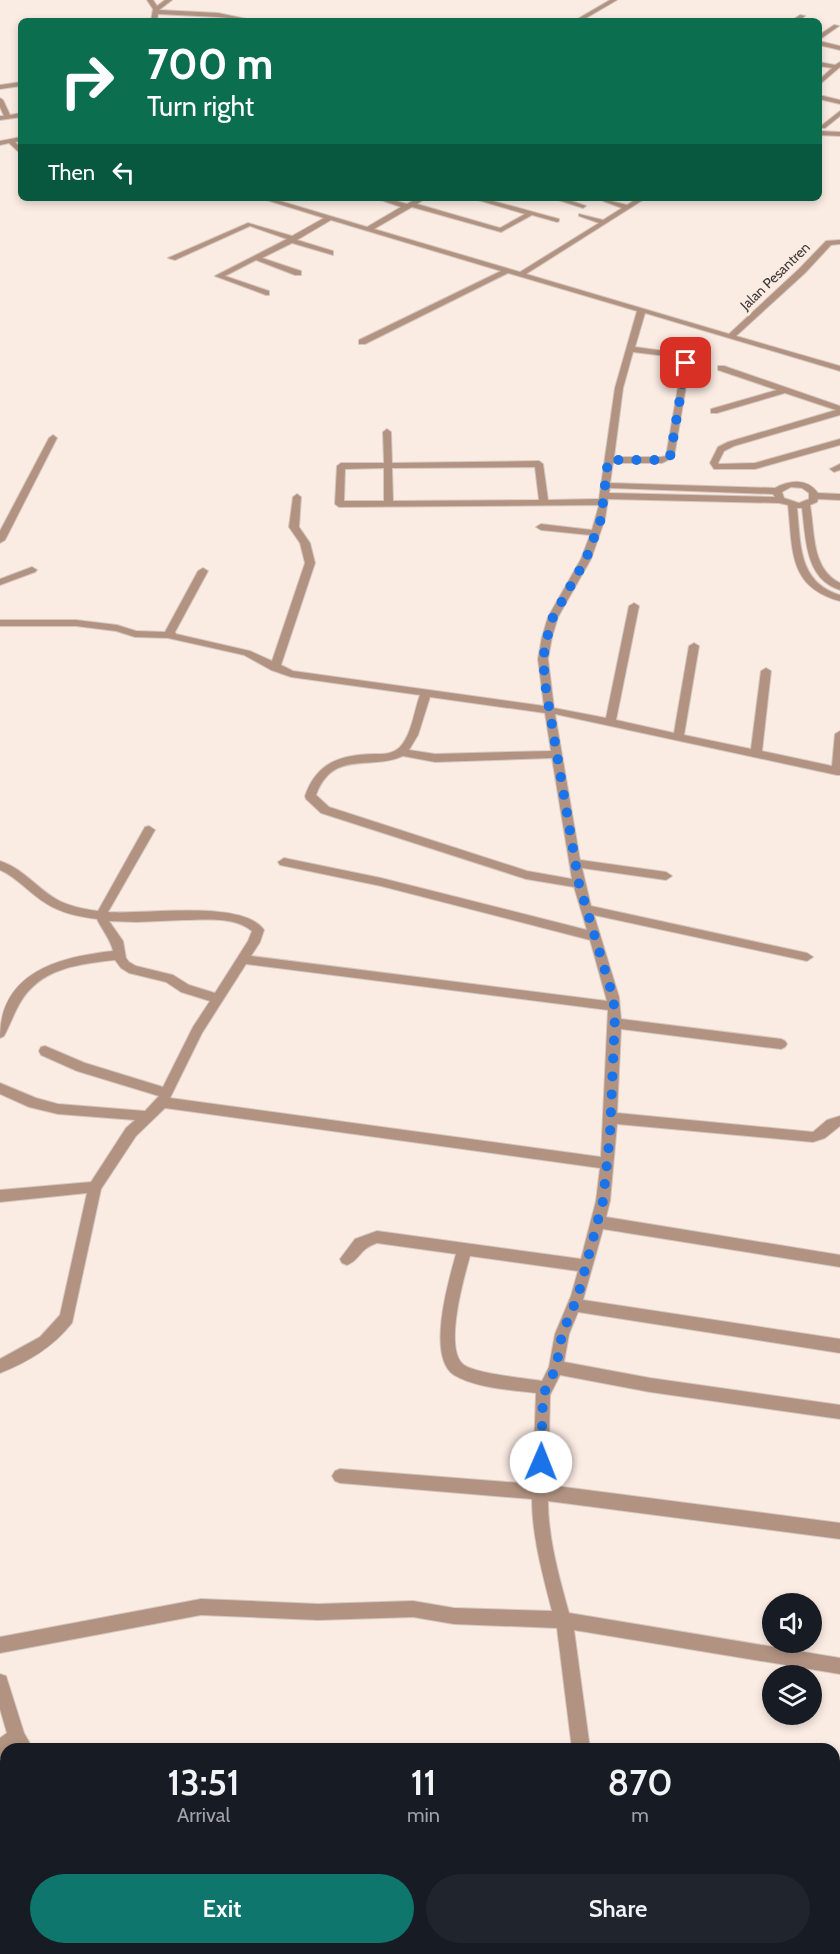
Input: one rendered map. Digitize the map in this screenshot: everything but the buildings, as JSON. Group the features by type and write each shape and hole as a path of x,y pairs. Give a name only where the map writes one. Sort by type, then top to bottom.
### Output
{"street":[{"path":"150,0 156,10 155,18"},
{"path":"156,10 169,0"},
{"path":"582,18 614,0"},
{"path":"156,10 226,18"},
{"path":"192,18 193,14"},
{"path":"822,36 836,26"},
{"path":"822,44 840,48"},
{"path":"822,51 840,54"},
{"path":"822,80 835,68"},
{"path":"0,87 18,84"},
{"path":"822,98 840,102"},
{"path":"0,100 8,117"},
{"path":"822,129 840,113"},
{"path":"0,118 18,116"},
{"path":"822,130 840,134"},
{"path":"0,143 18,140"},
{"path":"11,141 18,149"},
{"path":"272,201 840,369"},
{"path":"390,201 501,230 531,213"},
{"path":"366,230 418,201"},
{"path":"485,201 557,220"},
{"path":"566,201 583,206"},
{"path":"605,201 628,208"},
{"path":"521,274 639,201"},
{"path":"581,215 604,222"},
{"path":"266,293 219,277 328,219"},
{"path":"172,258 250,224 330,253"},
{"name":"Jalan Pesantren","path":"731,336 829,243 840,242"},
{"path":"255,258 298,273"},
{"path":"362,342 508,270"},
{"path":"580,1743 573,1675 563,1620 548,1564 540,1491 541,1426 545,1388 556,1368 562,1334 574,1305 599,1222 607,1163 614,1006 579,884 543,659 553,617 586,559 601,519 619,388 642,309"},
{"path":"608,460 662,460 670,457 686,363 676,355 630,349"},
{"path":"721,368 840,410"},
{"path":"714,411 786,390"},
{"path":"840,410 731,444 721,449 716,455 714,464 722,467 755,466 840,442"},
{"path":"387,432 389,504"},
{"path":"0,540 53,438"},
{"path":"544,502 538,464 341,466 339,504 544,502 604,494 704,494 778,496 792,505 806,505 814,500 815,496"},
{"path":"778,496 784,486 797,485 810,489 815,496"},
{"path":"276,668 310,563 305,543 294,527 297,496"},
{"path":"815,496 840,496"},
{"path":"792,505 802,572 807,580 820,591 840,598"},
{"path":"806,505 812,546 819,573 840,587"},
{"path":"541,527 596,533"},
{"path":"798,545 812,546"},
{"path":"0,582 32,570"},
{"path":"171,634 203,571"},
{"path":"610,723 634,606"},
{"path":"0,623 76,623 117,628 135,634 171,634 247,654 291,674 550,710 838,771 840,734"},
{"path":"679,736 694,646"},
{"path":"756,753 766,671"},
{"path":"402,752 414,734 426,694"},
{"path":"557,754 435,758 402,752 388,757 342,762 326,768 314,783 310,796 326,810 526,875 579,884"},
{"path":"101,915 149,830"},
{"path":"284,862 381,882 593,936"},
{"path":"575,863 666,876"},
{"path":"0,865 13,870 56,904 101,915 137,918 200,915 251,923 258,930 256,938 197,1030 164,1098 131,1132 95,1187 67,1318 56,1334 41,1346 0,1366"},
{"path":"585,909 807,957"},
{"path":"101,915 108,931 117,942 118,955 122,962 133,970 169,978 185,989 217,998"},
{"path":"0,1033 20,992 31,981 65,962 118,955"},
{"path":"243,959 614,1006"},
{"path":"614,1023 781,1044"},
{"path":"45,1051 164,1098 607,1163"},
{"path":"0,1088 34,1103 58,1110 147,1116"},
{"path":"610,1118 813,1137 819,1136 833,1122 840,1121"},
{"path":"0,1196 95,1187"},
{"path":"599,1222 840,1261"},
{"path":"347,1259 360,1243 377,1237 586,1266"},
{"path":"465,1248 453,1287 447,1342 450,1360 458,1369 478,1375 545,1388"},
{"path":"574,1305 840,1346"},
{"path":"556,1368 840,1412"},
{"path":"340,1476 540,1491 840,1531"},
{"path":"0,1645 201,1607 318,1612 412,1609 454,1616 563,1620 840,1666"},
{"path":"0,1682 21,1742"}],"route":[{"path":"541,1462 543,1395 556,1368 562,1334 578,1296 603,1201 610,1134 615,1015 613,997 579,884 546,690 543,659 553,617 586,559 601,519 608,460 662,460 670,457 686,363"}]}
